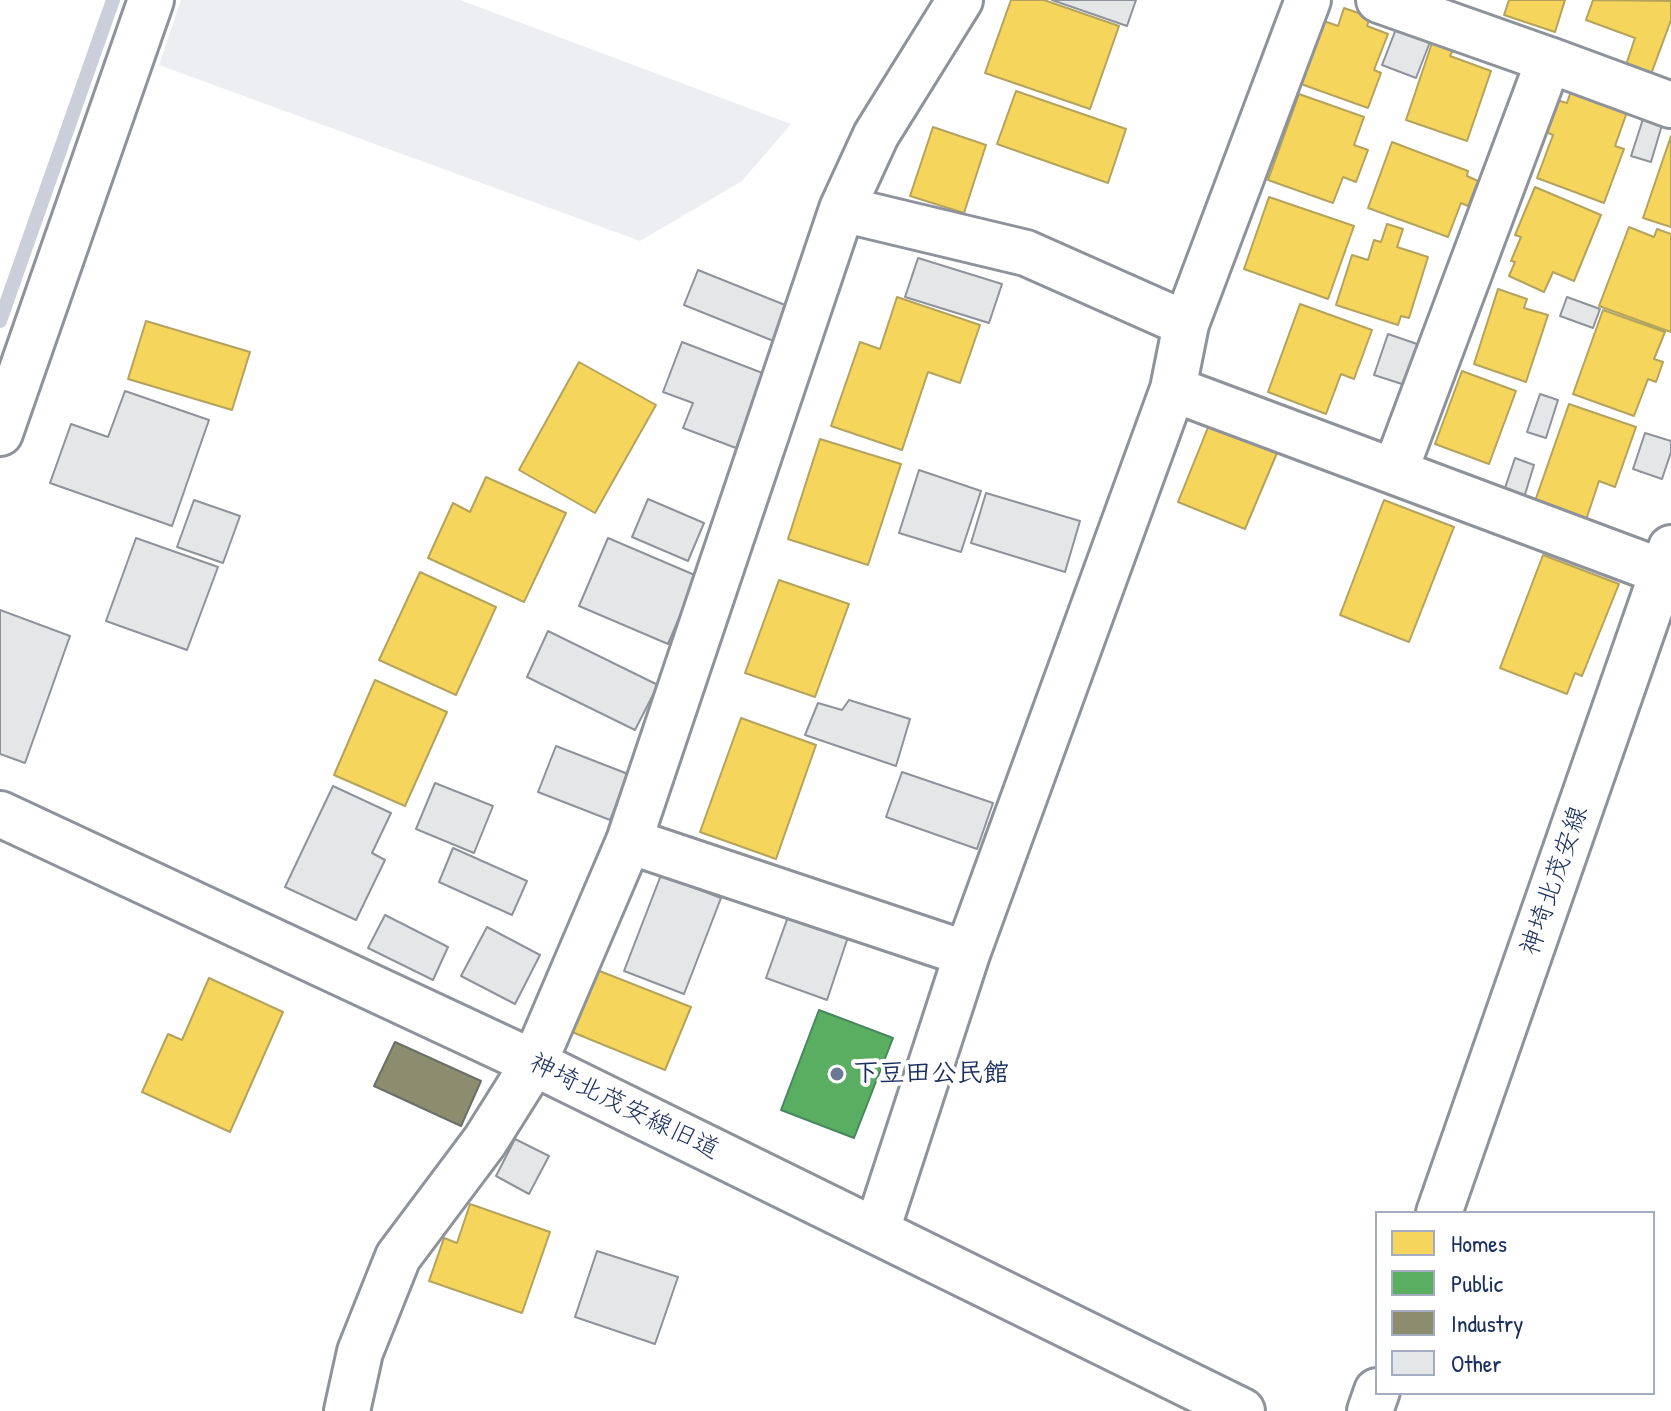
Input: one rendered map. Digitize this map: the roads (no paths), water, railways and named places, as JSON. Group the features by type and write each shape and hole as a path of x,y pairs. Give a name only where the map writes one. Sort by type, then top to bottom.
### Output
{"street":[{"path":"0,433 151,0"},
{"path":"347,1411 360,1352 398,1257 485,1141 534,1063 629,841 842,209 876,135 960,0"},
{"path":"877,1230 967,954 1173,389 1186,324 1308,0"},
{"path":"1379,0 1671,105"},
{"path":"1395,471 1549,60"},
{"path":"842,209 1026,253 1186,324"},
{"path":"1173,389 1395,471 1667,560"},
{"name":"神埼北茂安線","path":"1440,1211 1667,560"},
{"name":"神埼北茂安線旧道","path":"0,814 534,1063 1242,1411"},
{"path":"629,841 967,954"}],"waterway":[{"path":"0,321 113,0"}],"place":[{"name":"下豆田公民館","path":"837,1074"}]}
